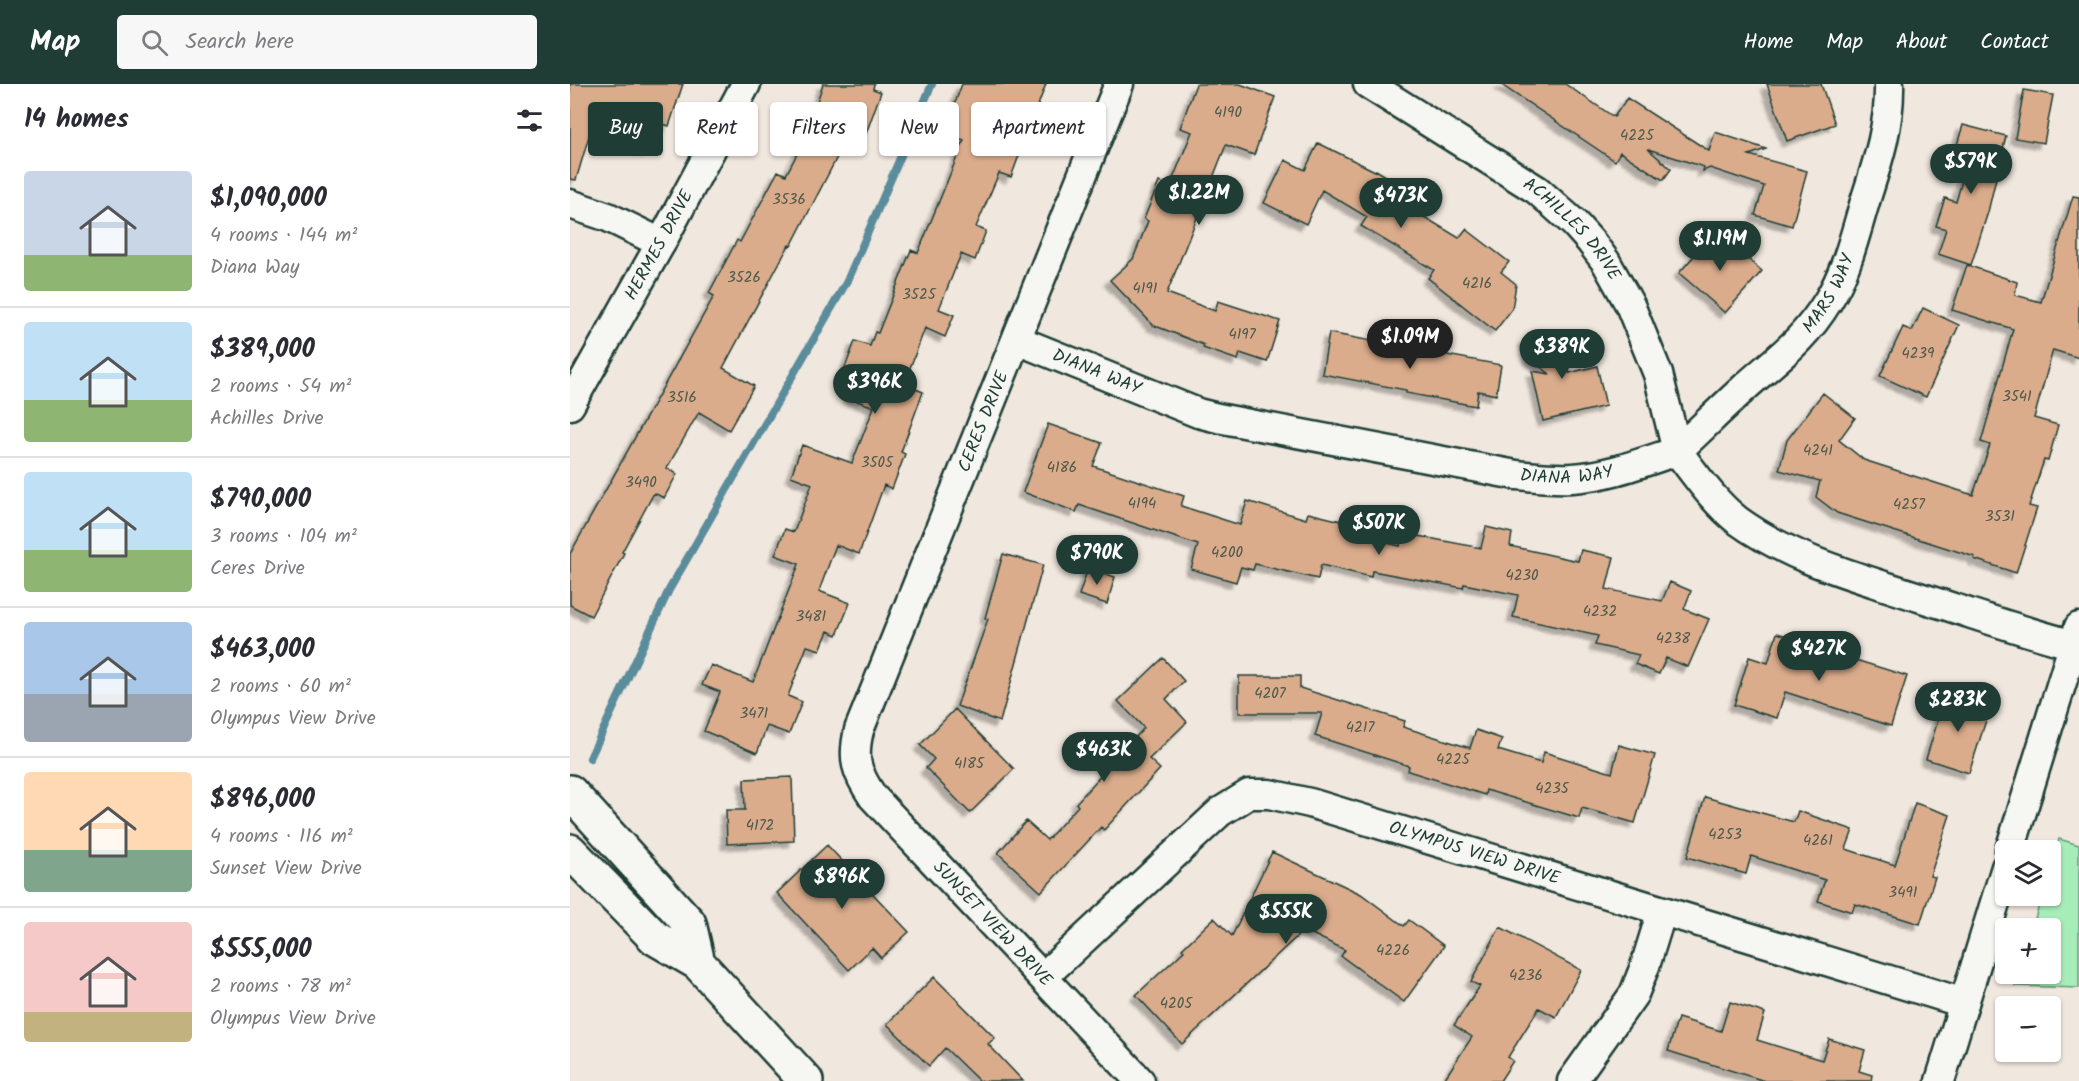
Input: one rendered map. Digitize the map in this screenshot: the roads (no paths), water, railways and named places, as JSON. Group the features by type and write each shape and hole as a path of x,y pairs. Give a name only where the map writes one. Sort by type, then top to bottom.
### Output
{"main road":[{"path":"570,792 688,923 698,963"},
{"path":"570,851 656,938 698,963 806,1081"}],"street":[{"name":"HERMES DRIVE","path":"570,405 661,243 746,84"},
{"name":"CERES DRIVE","path":"855,761 855,746 859,730 1119,84"},
{"name":"ACHILLES DRIVE","path":"1368,84 1537,190 1574,223 1591,242 1606,262 1630,304 1658,374 1677,451"},
{"name":"MARS WAY","path":"1677,451 1801,339 1829,300 1850,253 1886,135 1890,104 1889,84"},
{"path":"570,204 608,217 661,243"},
{"name":"DIANA WAY","path":"1017,340 1177,406 1218,418 1516,475 1544,478 1599,475 1677,451"},
{"path":"1677,451 1719,505 1738,520 1783,548 1819,564 2029,632 2077,639 2013,840"},
{"name":"SUNSET VIEW DRIVE","path":"855,761 858,774 873,797 1140,1081"},
{"name":"OLYMPUS VIEW DRIVE","path":"1042,977 1214,817 1249,794 1269,794 1310,803 1964,1003"},
{"path":"1940,1081 1995,903"},
{"path":"1572,1081 1634,994 1662,911"}],"waterway":[{"path":"590,758 669,590 846,283 932,84"}]}
